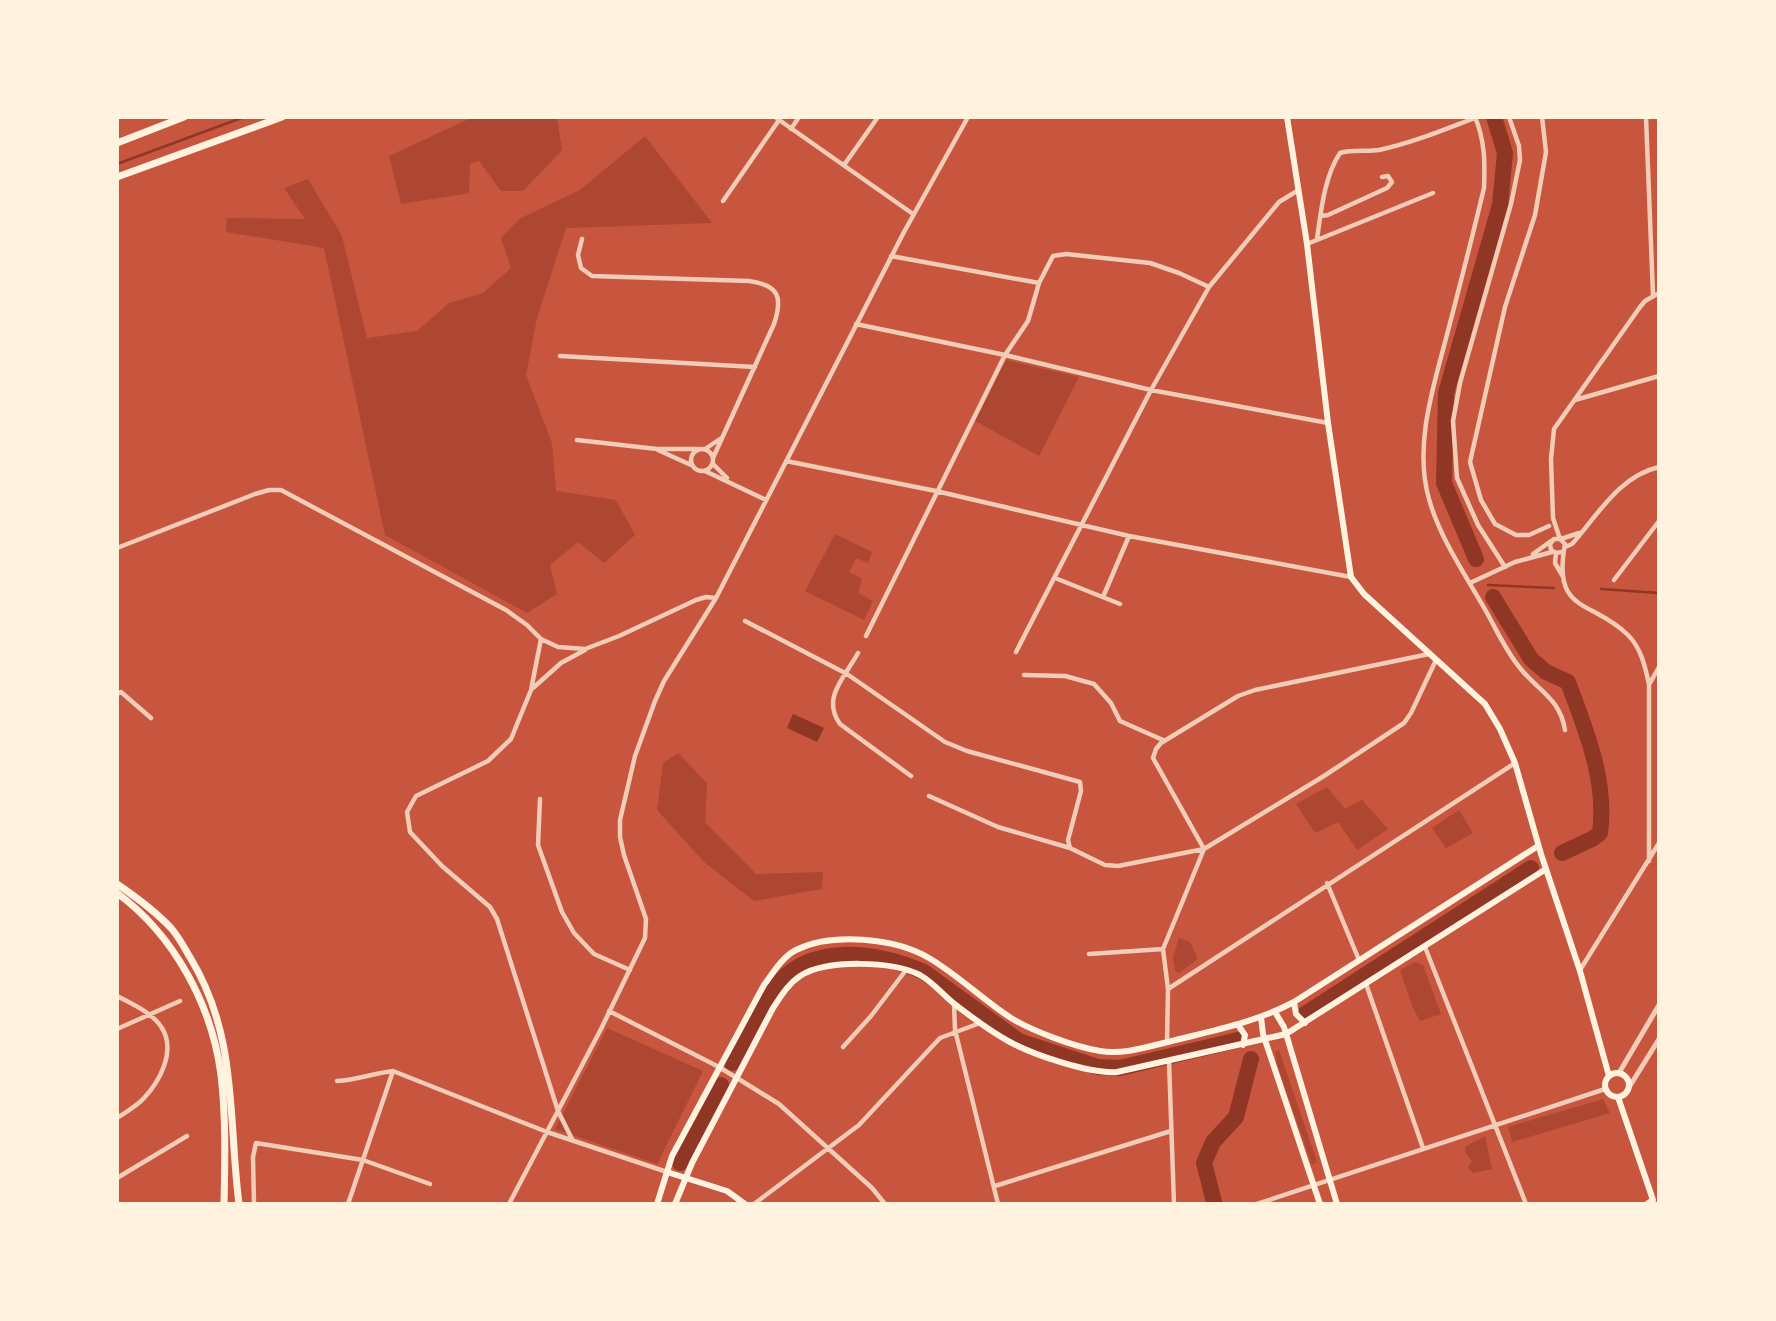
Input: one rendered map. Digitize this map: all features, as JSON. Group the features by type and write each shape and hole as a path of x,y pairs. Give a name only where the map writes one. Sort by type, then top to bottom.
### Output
{"main road":[{"path":"117,143 184,117"},
{"path":"117,177 282,117"},
{"path":"1287,117 1307,244 1328,423 1351,577 1364,594 1485,704 1500,729 1515,763 1538,846 1580,971 1609,1076"},
{"path":"657,1204 671,1156 764,985 782,961 797,950 826,941 880,942 928,957 1031,1029 1098,1051 1113,1053 1135,1050 1238,1025 1275,1012 1538,846"},
{"path":"675,1204 772,1008 786,988 801,975 820,968 846,965 869,964 906,970 926,979 954,1004 1010,1042 1092,1071 1116,1072 1286,1034 1546,869"},
{"path":"118,891 149,919 167,943 185,970 207,1016 221,1074 224,1204"},
{"path":"118,891 148,906 173,930 206,984 219,1018 228,1074 239,1204"},
{"path":"1294,1002 1296,1014 1305,1023"},
{"path":"1275,1012 1281,1019 1286,1034 1337,1204"},
{"path":"1261,1017 1266,1040 1320,1204"},
{"path":"1238,1025 1245,1035 1243,1045"},
{"path":"1619,1073 1626,1077 1628,1089 1618,1097 1608,1094 1605,1082 1609,1076 1619,1073"},
{"path":"1618,1097 1653,1200"},
{"path":"667,1172 727,1191 745,1204"}],"street":[{"path":"792,129 799,117"},
{"path":"844,165 878,117"},
{"path":"509,1204 645,938 646,919 624,855 620,820 635,756 655,701 664,681 716,598 913,214 968,117"},
{"path":"1506,567 1478,525 1457,478 1453,421 1460,383 1511,204 1520,160 1519,146 1509,117"},
{"path":"1542,117 1546,152 1535,215 1505,307 1470,462 1481,500 1495,524 1516,536 1529,535 1549,526"},
{"path":"1646,117 1656,294 1640,307 1555,429 1551,458 1553,518 1561,539 1555,563 1563,583 1571,596 1588,610 1615,624 1629,636 1642,654 1649,684 1649,860"},
{"path":"1317,240 1333,169 1340,153 1347,150 1370,151 1406,143 1475,118 1483,137 1484,188 1430,401 1424,461 1429,501 1444,535 1512,658 1550,697 1563,715 1565,730"},
{"path":"723,201 777,119 913,214"},
{"path":"1321,216 1387,188 1392,182 1388,176 1382,177"},
{"path":"1016,652 1152,390 1209,287 1272,208 1297,191"},
{"path":"1307,244 1433,193"},
{"path":"582,239 579,255 581,268 592,276 749,281 770,288 777,296 780,307 720,439 713,461 705,471"},
{"path":"866,636 1005,355 1028,321 1049,260 1056,255 1066,254 1150,263 1179,272 1209,287"},
{"path":"891,256 1040,283"},
{"path":"856,324 1005,355 1152,390 1328,423"},
{"path":"560,356 755,367"},
{"path":"1574,401 1659,376"},
{"path":"692,466 691,457 720,439"},
{"path":"577,440 657,449 702,449 730,481"},
{"path":"657,449 699,471 730,481 766,500"},
{"path":"786,461 936,491 1129,537 1351,577"},
{"path":"1529,556 1559,551 1572,544 1622,486 1642,473 1659,467"},
{"path":"117,548 255,494 281,490 506,610 541,639 558,647 588,648"},
{"path":"1553,518 1549,526 1550,547 1559,551"},
{"path":"1614,580 1659,520"},
{"path":"1470,583 1529,556 1551,541 1580,533"},
{"path":"1103,597 1129,537"},
{"path":"1055,578 1119,604"},
{"path":"531,690 561,663 588,648 696,600 716,598"},
{"path":"745,621 846,674 945,742 967,751 1080,782 1081,791 1068,840 1070,848"},
{"path":"541,639 531,690 511,739 488,761 416,796 407,812 407,823 410,832 442,866 490,907 497,919 558,1111 573,1141"},
{"path":"858,653 832,698 831,709 834,717 911,776"},
{"path":"1204,849 1153,755 1164,741 1238,696 1255,690 1429,653"},
{"path":"929,796 998,827 1070,848 1105,865 1118,866 1204,849 1324,776 1404,723 1436,659"},
{"path":"1649,684 1659,667"},
{"path":"1024,675 1065,676 1094,684 1111,703 1121,721 1164,741"},
{"path":"117,694 121,692 151,718"},
{"path":"1168,989 1515,763"},
{"path":"540,799 538,845 562,912 575,933 594,954 630,970"},
{"path":"1580,971 1659,843"},
{"path":"1167,1042 1168,989 1163,949 1204,849"},
{"path":"1327,883 1359,960"},
{"path":"1425,947 1526,1204"},
{"path":"1089,954 1163,949"},
{"path":"843,1046 871,1016 906,970"},
{"path":"1366,984 1423,1148"},
{"path":"117,996 150,1016 162,1028 167,1054 163,1070 143,1100 117,1118"},
{"path":"117,1029 180,1001"},
{"path":"954,1004 955,1030 998,1204"},
{"path":"1619,1073 1658,1008"},
{"path":"609,1012 719,1067 779,1104 872,1188 885,1204"},
{"path":"754,1204 859,1125 945,1034 980,1023"},
{"path":"1628,1089 1659,1039"},
{"path":"1169,1061 1174,1204"},
{"path":"337,1082 354,1080 371,1073 393,1071 547,1132 667,1172"},
{"path":"348,1204 393,1071"},
{"path":"1257,1204 1605,1089"},
{"path":"995,1186 1171,1131"},
{"path":"117,1178 187,1136"},
{"path":"254,1204 253,1157 256,1143 363,1160 430,1184"}],"shaded area":[{"path":"473,117 557,117 562,150 523,191 501,191 479,161 470,164 469,193 401,204 389,156"},
{"path":"645,136 712,223 566,228 537,318 526,375 552,443 556,491 616,500 635,535 604,563 578,542 550,565 557,594 527,613 385,535 324,248 226,232 227,218 305,219 284,188 308,179 342,236 367,338 417,331 449,303 483,293 511,268 501,238 519,219 580,190"},
{"path":"1006,360 1079,377 1039,456 975,421"},
{"path":"835,534 872,552 868,563 856,558 849,572 862,579 858,593 873,601 864,620 805,591"},
{"path":"793,714 824,728 817,742 787,728"},
{"path":"678,753 707,783 705,822 756,874 823,872 822,889 754,901 704,862 657,810 663,763"},
{"path":"1327,787 1345,809 1362,800 1388,829 1357,850 1338,822 1315,833 1296,804"},
{"path":"1459,810 1473,833 1446,848 1432,828"},
{"path":"1179,938 1190,942 1198,959 1179,973 1175,971 1173,957"},
{"path":"1415,962 1423,965 1441,1014 1420,1021 1400,970"},
{"path":"607,1028 703,1071 657,1164 555,1129"},
{"path":"1279,1050 1317,1162 1312,1165 1277,1065 1275,1052"},
{"path":"1603,1099 1610,1113 1512,1142 1508,1127"},
{"path":"1485,1136 1492,1169 1473,1173 1468,1168 1472,1160 1466,1154 1465,1147"}],"waterway":[{"path":"117,164 244,117"},
{"path":"1476,559 1444,483 1446,393 1500,205 1505,153 1494,117"},
{"path":"1488,585 1554,588"},
{"path":"1601,589 1659,593"},
{"path":"1493,597 1531,659 1546,672 1568,682 1593,756 1600,794 1600,833 1562,853"},
{"path":"1305,1014 1531,868"},
{"path":"732,1063 762,1005 789,973 806,963 845,955 886,959 924,972 1019,1041 1098,1067 1120,1068 1238,1040"},
{"path":"1214,1202 1204,1163 1213,1142 1236,1117 1251,1059"},
{"path":"680,1163 721,1085"}]}
